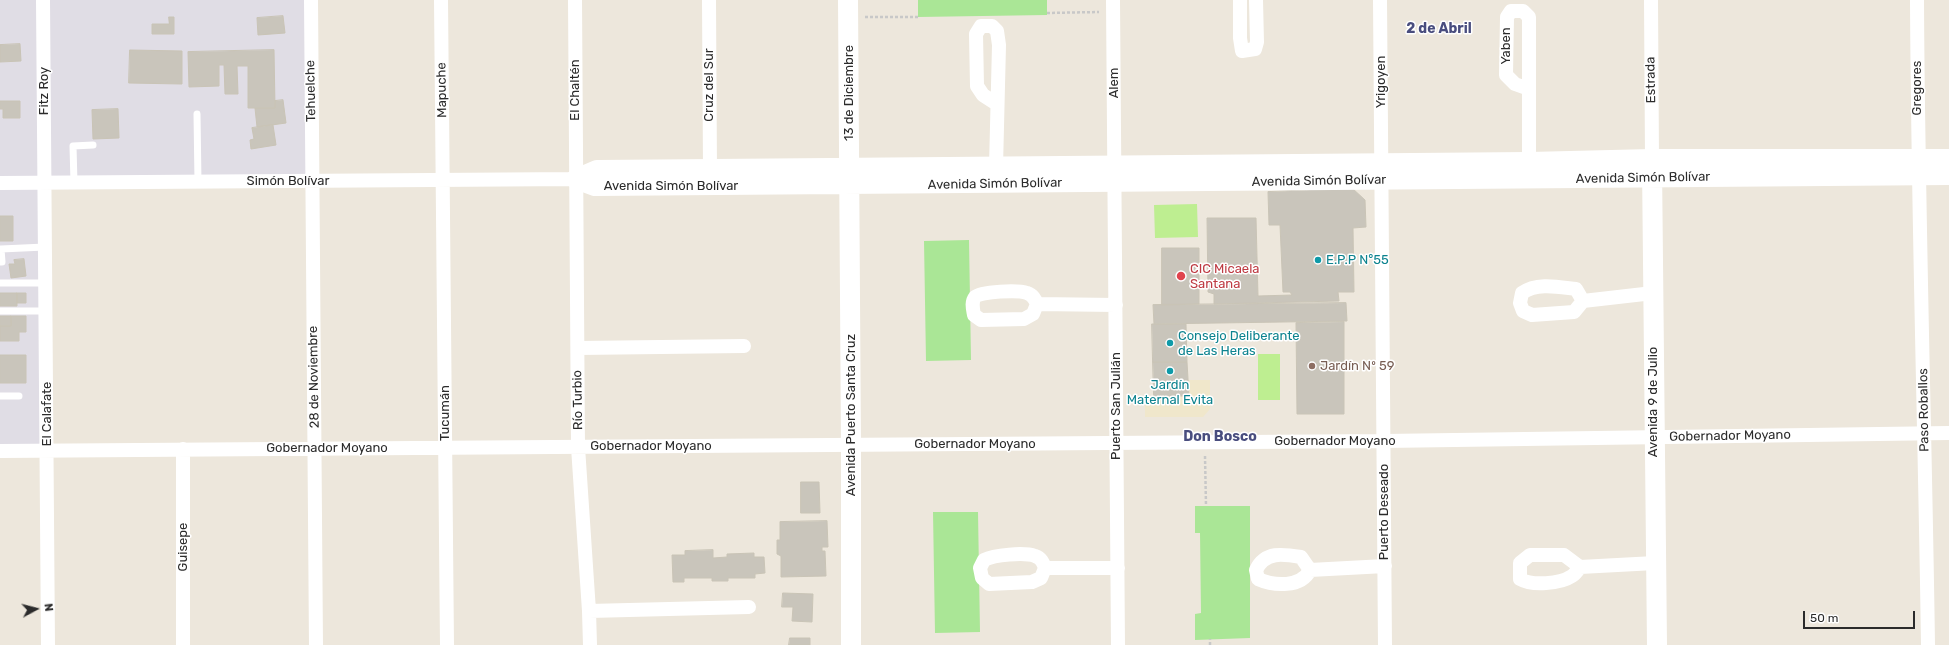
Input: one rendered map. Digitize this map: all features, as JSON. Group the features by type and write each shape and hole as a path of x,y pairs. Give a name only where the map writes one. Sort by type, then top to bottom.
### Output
{"street":[{"name":"Fitz Roy","path":"43,0 45,183"},
{"name":"Tehuelche","path":"310,0 312,181"},
{"name":"Mapuche","path":"441,0 444,180"},
{"name":"El Chaltén","path":"575,0 576,180"},
{"name":"Cruz del Sur","path":"709,0 710,170"},
{"path":"1240,0 1240,38 1242,51 1255,49 1256,0"},
{"name":"Yrigoyen","path":"1380,0 1382,172"},
{"name":"Estrada","path":"1651,0 1652,168"},
{"name":"Gregores","path":"1916,0 1917,167"},
{"name":"Alem","path":"1113,6 1115,175"},
{"name":"13 de Diciembre","path":"848,8 849,177"},
{"name":"Yaben","path":"1529,89 1515,84 1506,75 1507,17 1511,11 1522,11 1529,17 1529,89 1529,162"},
{"path":"996,167 999,45 997,31 992,26 981,26 976,34 977,86 983,95 997,104"},
{"name":"Avenida Simón Bolívar","path":"1917,167 1949,158"},
{"name":"Avenida Simón Bolívar","path":"1382,172 1529,162 1652,168"},
{"name":"Avenida Simón Bolívar","path":"576,180 597,170 710,170 849,177 996,167 1115,175"},
{"name":"Avenida Simón Bolívar","path":"576,180 595,186 849,177 1652,168 1917,167 1949,175"},
{"name":"Paso Roballos","path":"1917,167 1925,433 1928,645"},
{"name":"Avenida 9 de Julio","path":"1652,168 1657,645"},
{"name":"Puerto Deseado","path":"1382,172 1385,645"},
{"name":"Puerto San Julián","path":"1115,175 1118,645"},
{"name":"Avenida Puerto Santa Cruz","path":"849,177 851,645"},
{"name":"Tucumán","path":"444,180 447,645"},
{"name":"Simón Bolívar","path":"0,183 576,180"},
{"name":"Río Turbio","path":"576,180 578,447 590,645"},
{"name":"28 de Noviembre","path":"312,181 316,645"},
{"name":"El Calafate","path":"45,183 48,645"},
{"path":"1583,301 1653,293"},
{"path":"1036,304 1116,305"},
{"path":"578,348 744,346"},
{"name":"Gobernador Moyano","path":"0,451 1384,441 1949,433"},
{"name":"Guisepe","path":"183,450 183,645"},
{"path":"1580,567 1655,562"},
{"path":"1310,570 1385,566"},
{"path":"1045,568 1118,568"},
{"path":"589,611 749,607"}],"lane":[{"path":"197,114 198,182"},
{"path":"74,182 73,146 93,145"},
{"path":"0,262 2,262 1,249 45,247"},
{"path":"0,283 46,283"},
{"path":"0,310 46,311"},
{"path":"0,396 19,396"}],"path":[{"path":"1047,13 1113,6"},
{"path":"848,8 918,17"},
{"path":"1205,442 1206,506"},
{"path":"1210,639 1210,645"}],"shaded area":[{"path":"0,0 311,0 312,181 45,183 47,450 0,451"},
{"path":"1188,380 1210,380 1210,409 1203,417 1145,417 1145,397 1189,396"}],"green space":[{"path":"918,0 1047,0 1047,15 918,17"},
{"path":"1197,204 1198,237 1155,238 1154,205"},
{"path":"969,240 971,360 926,361 924,241"},
{"path":"1258,354 1280,354 1280,400 1258,400"},
{"path":"1195,506 1250,506 1250,638 1195,640 1195,614 1201,613 1200,533 1195,533"},
{"path":"933,512 978,512 980,632 935,633"}],"building":[{"path":"283,16 285,33 258,35 257,18"},
{"path":"169,17 174,17 174,34 152,34 152,24 169,24"},
{"path":"20,44 21,61 0,62 0,45"},
{"path":"130,50 182,51 182,84 129,83"},
{"path":"274,50 275,108 248,108 248,66 237,66 238,94 225,94 224,65 219,65 219,86 189,87 188,52"},
{"path":"283,100 286,123 257,127 255,108 275,108 275,101"},
{"path":"0,101 20,101 20,118 3,118 3,109 0,109"},
{"path":"118,109 119,138 93,139 92,110"},
{"path":"273,125 276,145 251,149 250,140 254,139 252,128"},
{"name":"E.P.P N°55","path":"1352,188 1365,200 1366,227 1353,228 1354,292 1338,292 1339,301 1214,304 1214,294 1208,292 1207,218 1256,218 1258,296 1292,295 1290,292 1283,292 1280,225 1269,225 1268,192"},
{"path":"0,216 13,216 13,241 0,241"},
{"name":"CIC Micaela Santana","path":"1162,248 1199,248 1199,304 1162,305"},
{"path":"24,259 26,276 11,278 9,264 15,264 14,260"},
{"path":"0,293 17,293 17,306 0,306"},
{"path":"17,293 26,293 26,303 17,303"},
{"path":"1346,303 1347,321 1154,324 1153,305"},
{"path":"0,316 11,316 11,326 0,326"},
{"path":"11,316 26,316 26,332 19,332 19,341 0,341 0,326 11,326"},
{"path":"1344,322 1344,414 1297,414 1296,323"},
{"name":"Consejo Deliberante de Las Heras","path":"1152,324 1186,324 1187,362 1153,362"},
{"path":"0,355 26,355 26,383 0,383"},
{"name":"Jardín Maternal Evita","path":"1153,362 1187,362 1189,396 1154,396"},
{"path":"801,482 819,482 820,513 801,513"},
{"path":"827,521 828,547 822,547 822,551 825,551 826,576 781,577 781,556 777,554 777,540 780,540 780,522"},
{"path":"713,550 713,558 727,557 727,554 754,553 754,557 764,557 765,573 755,574 755,578 728,578 728,581 712,581 712,578 684,578 684,582 673,582 672,555 685,555 685,551"},
{"path":"783,593 813,594 812,622 792,621 793,607 782,607"},
{"path":"790,638 810,638 810,645 789,645"}],"place":[{"name":"E.P.P N°55","path":"1318,260"},
{"name":"CIC Micaela Santana","path":"1181,276"},
{"name":"Consejo Deliberante de Las Heras","path":"1170,343"},
{"name":"Jardín Nº 59","path":"1312,366"},
{"name":"Jardín Maternal Evita","path":"1170,371"}],"district":[{"name":"2 de Abril","path":"1439,29"},
{"name":"Don Bosco","path":"1220,437"}]}
